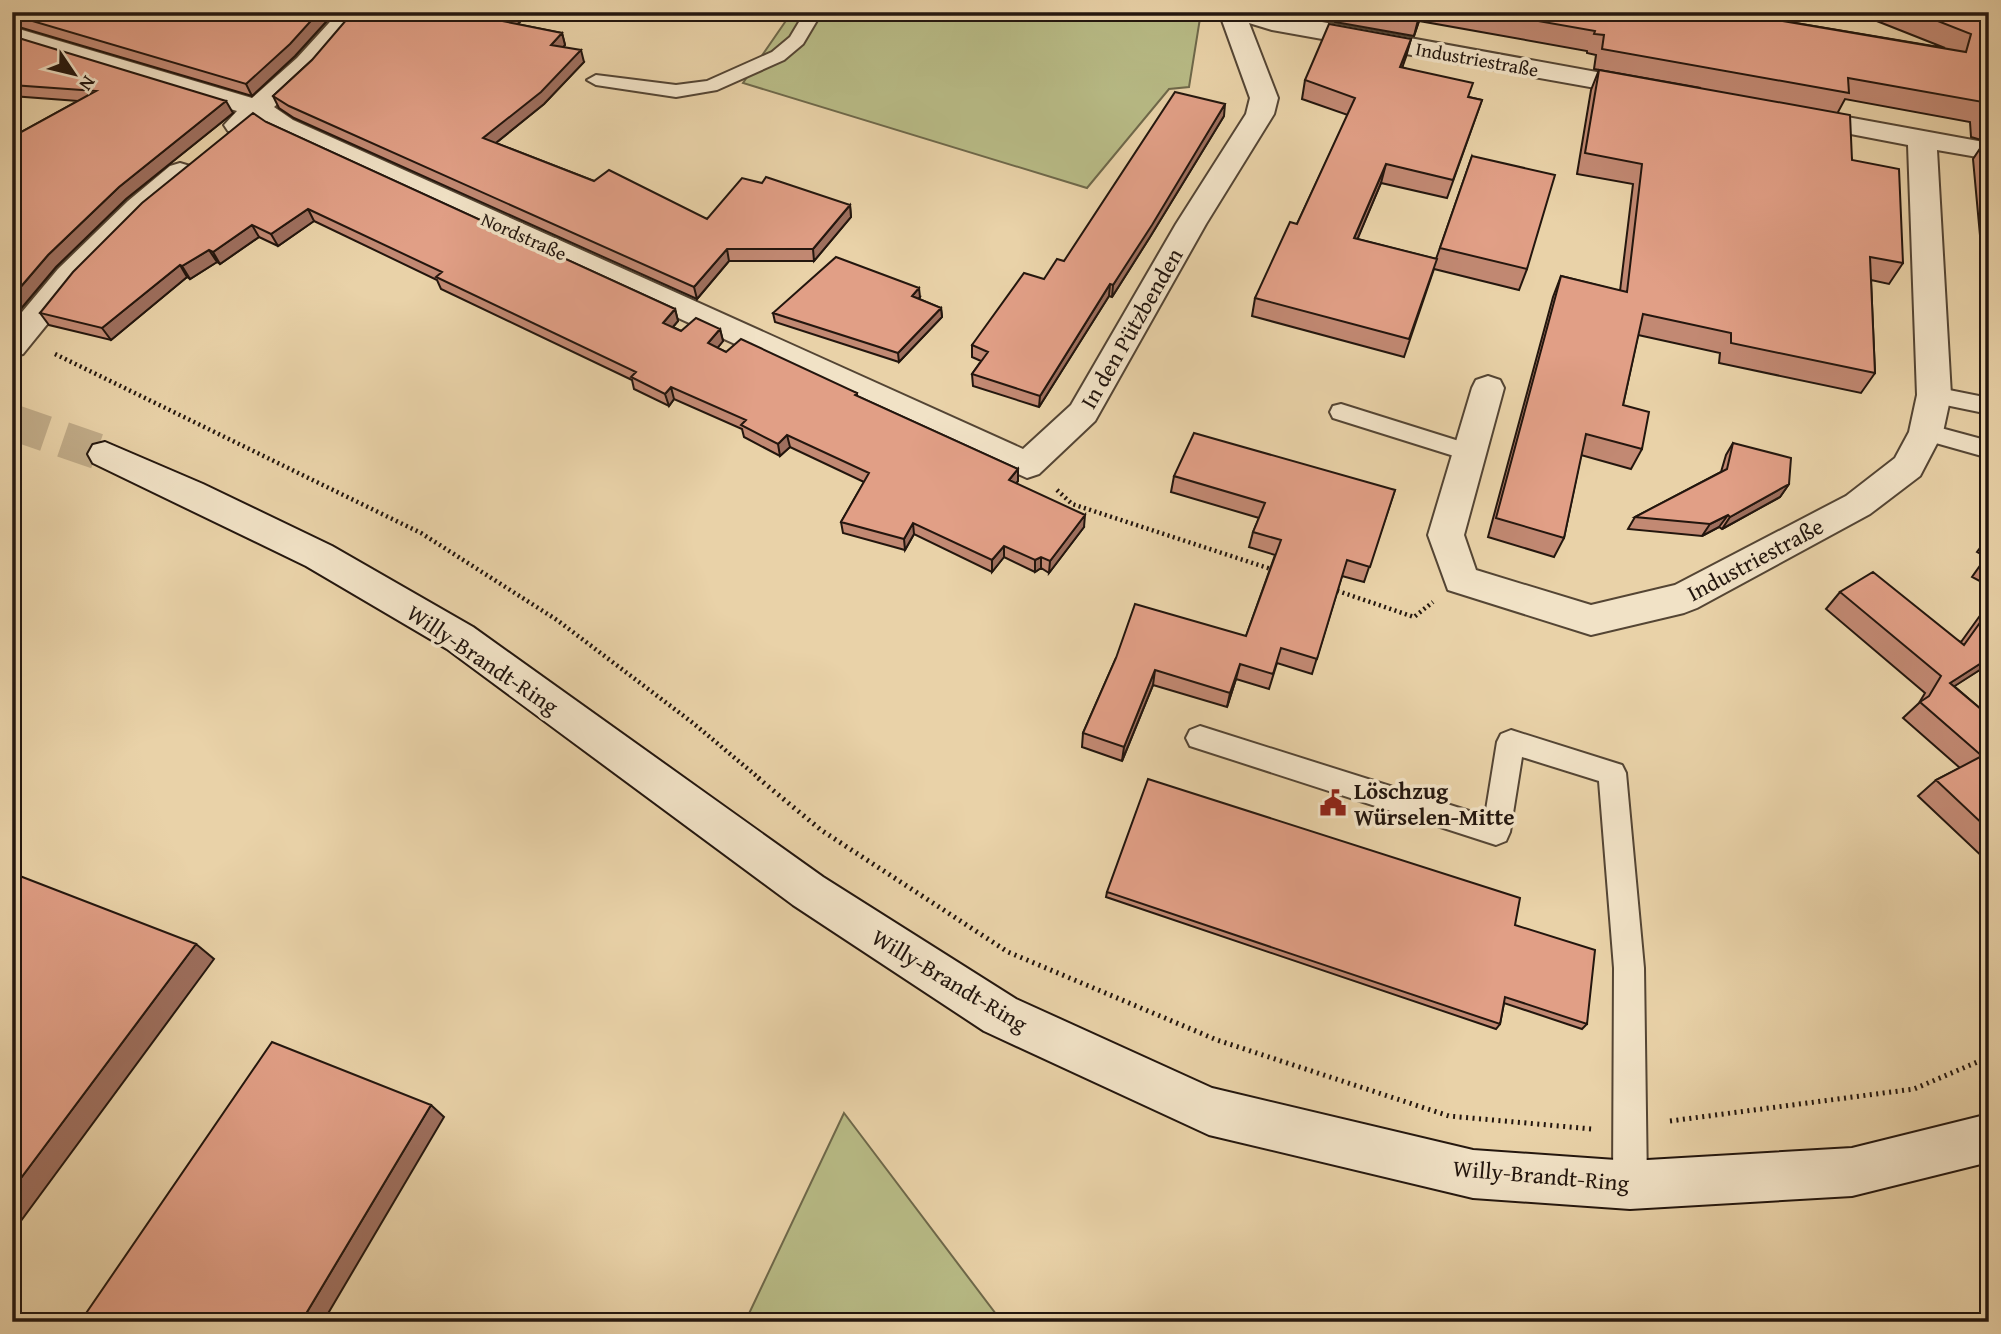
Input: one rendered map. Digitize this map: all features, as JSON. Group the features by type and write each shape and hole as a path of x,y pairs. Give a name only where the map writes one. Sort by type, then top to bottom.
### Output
{"street":[{"path":"17,342 69,275 138,207 258,109 306,64 354,12"},
{"name":"In den Pützbenden","path":"1027,465 1083,413 1191,224 1260,114 1264,98 1232,12"},
{"name":"Industriestraße","path":"1240,12 1272,22 1665,92"},
{"name":"Nordstraße","path":"12,34 258,109 283,126 1027,465"},
{"path":"1773,112 1989,151"},
{"name":"Industriestraße","path":"1461,580 1591,620 1684,598 1858,505 1908,467 1926,432 1934,395 1922,138"},
{"path":"1461,580 1446,535 1488,388"},
{"name":"Willy-Brandt-Ring","path":"105,454 191,492 319,556 460,638 808,891 1000,1016 1209,1111 1473,1174 1630,1185 1852,1172 1989,1139"}],"lane":[{"path":"596,80 676,91 710,86 778,56 797,40 814,12"},
{"path":"1934,395 1989,406"},
{"path":"1340,412 1470,453"},
{"path":"1926,432 1989,450"},
{"path":"1200,738 1496,832 1511,742 1612,773 1629,968 1630,1185"}],"path":[{"path":"17,342 421,533 557,620 693,723 821,830 1007,952 1217,1040 1449,1116 1584,1130 1914,1089 1989,1057"},
{"path":"1027,465 1072,504 1283,573"},
{"path":"1322,586 1414,617 1461,580"}],"green space":[{"path":"792,12 1201,12 1189,87 1169,89 1087,188 743,83"},
{"path":"844,1113 1002,1322 745,1322"}],"building":[{"path":"12,12 319,12 290,44 246,84 12,15"},
{"path":"353,12 514,12 502,21 562,33 551,45 581,50 541,92 483,138 594,181 609,170 707,219 742,178 762,183 766,177 850,205 813,249 727,249 694,287 289,106 273,96 312,60"},
{"path":"1397,12 1420,12 1419,16"},
{"path":"1487,12 1730,12 1966,52 1971,34 1915,12 1989,12 1989,118 1984,117 1983,102 1848,78 1849,93 1602,49 1604,35 1594,34 1595,31"},
{"path":"1329,24 1411,39 1400,67 1473,83 1468,97 1482,100 1453,180 1386,164 1354,238 1437,259 1409,339 1255,298 1290,222 1297,224 1355,98 1305,80"},
{"path":"12,36 226,101 119,187 48,255 12,297 12,137 96,91 12,85"},
{"path":"1599,70 1850,115 1852,160 1899,169 1903,263 1870,257 1875,373 1731,343 1731,333 1643,314 1623,405 1649,412 1642,449 1586,434 1564,538 1496,518 1561,276 1627,292 1642,164 1585,153"},
{"path":"1175,92 1225,104 1152,225 1113,285 1110,284 1040,396 972,374 988,352 972,345 1024,273 1044,279 1057,259 1064,261"},
{"path":"253,113 266,122 675,309 663,323 681,331 696,318 720,329 708,343 726,352 741,339 857,393 855,395 1018,469 1009,480 1085,515 1050,561 1041,557 1035,560 1004,546 992,560 913,523 904,539 841,522 869,473 787,435 778,444 741,425 746,420 671,387 665,394 631,377 636,372 436,277 442,272 308,209 271,234 252,225 213,252 209,250 180,265 102,328 40,313 73,272 142,203"},
{"path":"1986,139 1989,139 1989,165"},
{"path":"1472,156 1555,175 1527,269 1440,248"},
{"path":"836,257 919,288 912,296 941,308 898,353 773,313"},
{"path":"1194,433 1395,490 1370,567 1347,560 1317,659 1281,648 1273,674 1240,664 1230,693 1155,670 1124,747 1083,733 1116,658 1135,604 1246,636 1281,540 1253,532 1265,503 1174,476"},
{"path":"1733,443 1791,458 1789,484 1730,517 1728,515 1710,524 1635,517 1727,469"},
{"path":"1873,572 1964,645 1989,610 1989,658 1950,683 1989,716 1989,830 1936,780 1982,756 1920,702 1929,696 1941,676 1840,592"},
{"path":"1148,779 1520,898 1515,925 1595,950 1587,1024 1505,997 1500,1024 1107,892"},
{"path":"12,873 196,944 12,1190"},
{"path":"272,1042 431,1105 301,1322 80,1322"}],"tunnel":[{"path":"12,422 105,454"}],"place":[{"name":"Löschzug Würselen-Mitte","path":"1333,803"}]}
